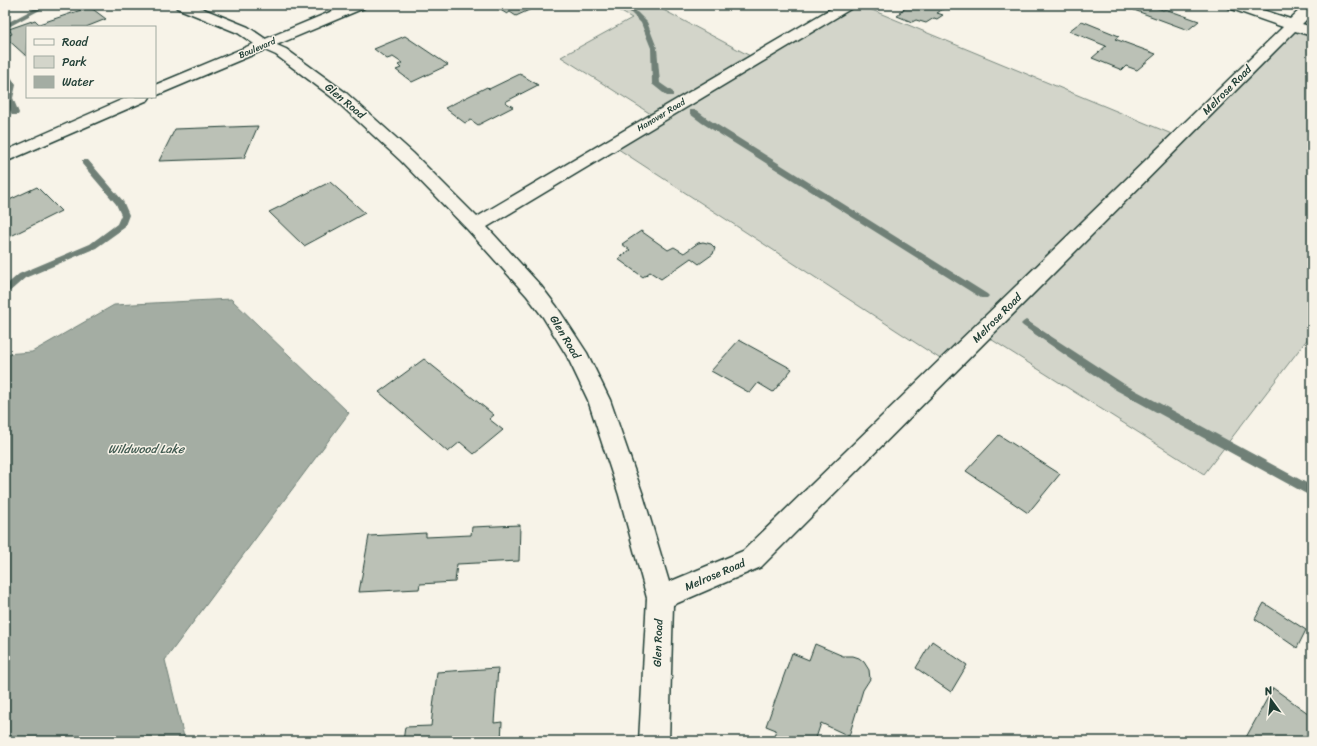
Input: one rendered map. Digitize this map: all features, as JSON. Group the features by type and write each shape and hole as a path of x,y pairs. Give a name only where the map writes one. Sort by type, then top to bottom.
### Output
{"street":[{"name":"Glen Road","path":"182,5 243,30 265,45 281,52 339,95 407,157 475,226 534,291 550,312 576,353 599,400 632,495 660,598 654,741"},
{"name":"Boulevard","path":"156,91 359,5"},
{"name":"Hanover Road","path":"475,226 846,5"},
{"path":"1234,5 1312,32"},
{"name":"Melrose Road","path":"660,598 752,559 1312,6"},
{"path":"5,157 140,98"}],"green space":[{"path":"609,5 654,5 754,58 844,5 860,5 1179,137 1296,28 1312,33 1312,333 1204,474 978,331 945,362 609,143 654,116 561,57 632,18"}],"water":[{"name":"Wildwood Lake","path":"231,299 349,413 165,660 185,741 5,741 5,354 32,352 114,305"}],"building":[{"path":"492,5 540,5 516,16 510,12 507,14"},
{"path":"911,5 934,5 943,9 937,13 943,15 926,23 916,20 912,22 897,16 901,13 899,12"},
{"path":"1141,5 1149,5 1163,10 1165,9 1199,21 1188,30 1134,10"},
{"path":"90,7 106,19 88,26 26,26 26,56 5,37 12,34 9,29 35,20 39,24"},
{"path":"1082,21 1119,36 1115,39 1156,54 1137,70 1126,66 1122,70 1092,58 1106,46 1069,31"},
{"path":"405,36 448,65 412,82 396,70 401,68 398,65 402,63 393,57 387,59 374,49"},
{"path":"520,74 538,85 505,102 513,107 478,125 471,120 465,123 445,108 487,87 489,89"},
{"path":"258,126 244,158 159,161 175,129"},
{"path":"330,182 365,213 304,246 269,212"},
{"path":"37,187 61,211 5,239 5,202"},
{"path":"641,231 668,250 674,247 684,253 698,243 703,242 711,244 715,248 713,254 699,264 691,258 661,279 650,272 643,277 618,259 630,250 622,244"},
{"path":"739,340 792,369 773,392 758,383 750,393 711,371"},
{"path":"424,359 494,415 489,419 503,430 474,454 460,442 448,452 379,392"},
{"path":"999,435 1060,474 1028,513 966,471"},
{"path":"520,525 519,561 457,564 455,582 420,584 419,589 359,592 369,536 426,533 426,537 471,535 472,527"},
{"path":"1264,603 1306,630 1297,648 1255,619"},
{"path":"932,641 967,665 951,692 916,668"},
{"path":"815,644 843,656 853,656 859,658 864,662 869,670 870,679 863,690 849,736 821,723 815,741 772,741 776,730 766,726 792,653 809,660"},
{"path":"498,668 494,723 502,722 501,741 403,741 405,727 431,726 437,672"},
{"path":"1273,688 1312,716 1312,741 1244,741"}],"waterway":[{"path":"5,27 46,5"},
{"path":"626,5 644,22 654,48 656,84 670,94"},
{"path":"5,74 12,85 9,98 15,113"},
{"path":"693,112 984,296"},
{"path":"5,291 22,276 93,246 121,226 125,215 120,203 85,162"},
{"path":"1026,324 1120,387 1312,492"}]}
